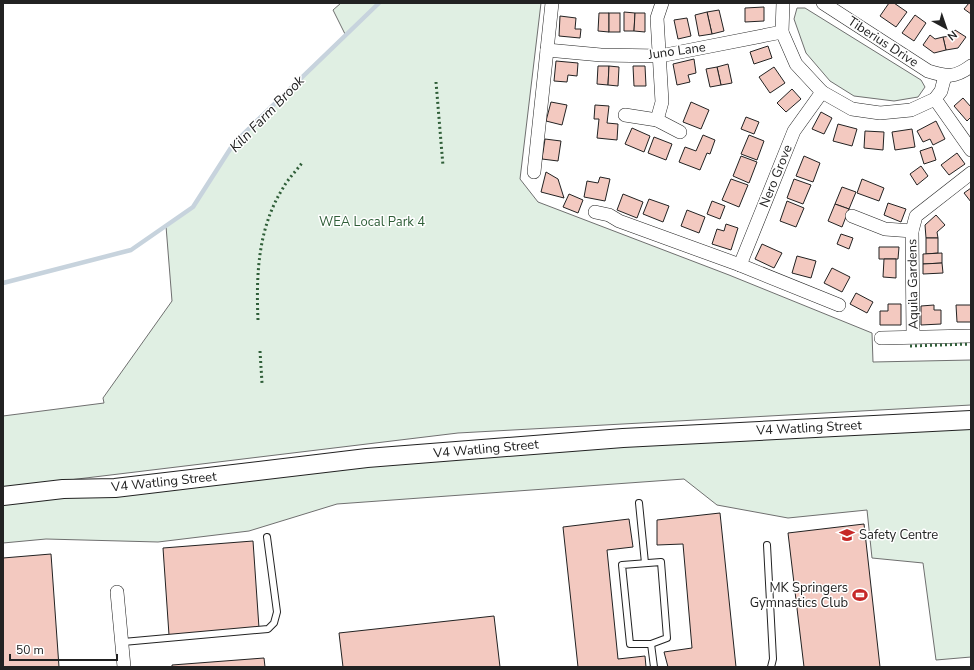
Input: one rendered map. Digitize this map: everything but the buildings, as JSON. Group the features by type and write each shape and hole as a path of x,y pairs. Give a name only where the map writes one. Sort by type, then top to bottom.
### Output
{"street":[{"path":"534,172 552,3"},
{"path":"658,120 662,102 657,18 662,3"},
{"path":"782,3 782,32 796,64 822,92 852,109 880,113 911,110 935,99 941,91 945,76 961,74 971,66"},
{"name":"Tiberius Drive","path":"823,3 928,71 945,76"},
{"name":"Juno Lane","path":"547,50 601,55 660,56 782,32"},
{"name":"Nero Grove","path":"740,265 794,131 822,92"},
{"path":"935,99 971,150"},
{"path":"625,115 658,120 680,132"},
{"name":"Aquila Gardens","path":"913,336 912,231 916,216 971,173"},
{"path":"595,212 609,215 619,221 740,265 839,305"},
{"name":"Aquila Gardens","path":"852,216 885,228 912,231"},
{"name":"Aquila Gardens","path":"881,338 913,336 971,336"},
{"name":"V4 Watling Street","path":"3,496 63,488 115,488 367,458 576,442 971,420"},
{"path":"117,592 123,642 124,667"}],"lane":[{"path":"639,503 645,563"},
{"path":"123,642 268,629 274,623 277,612 267,537"},
{"path":"767,544 773,659 771,667"},
{"path":"661,562 667,638 651,644 630,644 622,565 661,562"},
{"path":"651,644 654,667"}],"green space":[{"name":"WEA Local Park 4","path":"341,3 541,3 520,179 538,202 729,275 872,333 873,362 971,360 971,405 458,433 3,488 3,416 104,403 103,398 172,301 166,226 193,207 234,143 346,36 333,10"},
{"path":"797,8 805,8 921,80 925,87 918,97 894,101 854,96 830,81 806,53 794,19"},
{"path":"971,420 971,657 936,660 923,563 872,558 867,510 788,518 717,505 684,479 337,504 249,531 158,542 46,539 3,543 3,500 367,458"}],"waterway":[{"name":"Kiln Farm Brook","path":"3,283 131,250 193,207 234,143 379,3"}],"hedge":[{"path":"436,82 443,166"},
{"path":"258,320 258,269 260,252 268,219 285,185 302,163"},
{"path":"910,346 971,344"},
{"path":"260,351 262,383"}],"place":[{"name":"Safety Centre","path":"847,535"},
{"name":"MK Springers Gymnastics Club","path":"860,595"}]}
